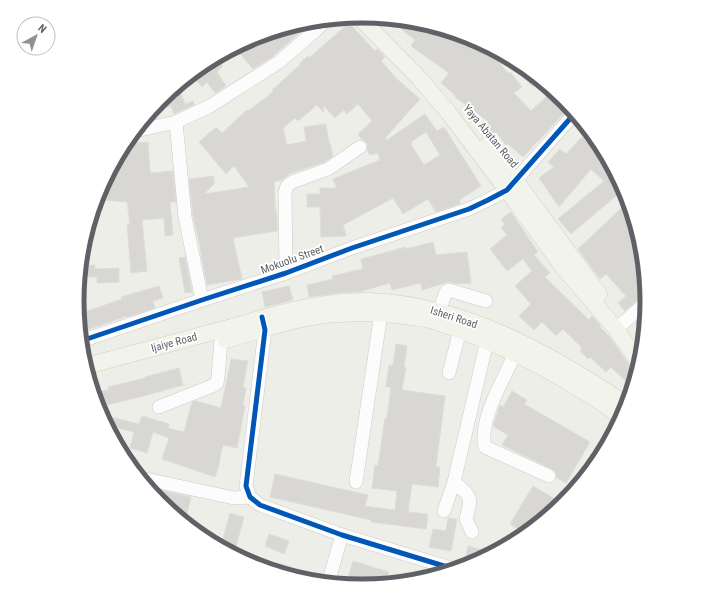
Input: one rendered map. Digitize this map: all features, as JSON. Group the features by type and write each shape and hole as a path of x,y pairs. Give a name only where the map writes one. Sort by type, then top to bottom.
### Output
{"main road":[{"name":"Yaya Abatan Road","path":"365,23 419,78 511,185"},
{"name":"Yaya Abatan Road","path":"379,24 417,64 511,185 563,267 620,327 636,347"},
{"name":"Isheri Road","path":"263,323 297,309 338,303 370,301 401,304 439,311 494,331 560,362 621,401"},
{"name":"Isheri Road","path":"263,323 339,314 381,313 426,320 460,330 515,352 554,372 595,397 617,413"},
{"name":"Ijaiye Road","path":"94,372 221,341 263,323"},
{"name":"Ijaiye Road","path":"92,364 243,324 263,323"},
{"name":"Yaya Abatan Road","path":"620,327 635,355"}],"street":[{"path":"145,129 176,122 210,106 279,62 320,26"},
{"path":"511,185 571,117"},
{"path":"176,122 185,217 202,300"},
{"path":"286,273 285,193 287,186 292,182 328,169 360,147"},
{"name":"Mokuolu Street","path":"87,339 286,273 352,248 469,209 488,200 511,185"},
{"path":"439,311 448,290 486,301"},
{"path":"620,327 640,308"},
{"path":"356,482 381,313"},
{"path":"263,323 246,486 250,497 260,505 342,535 444,567"},
{"path":"449,373 460,330"},
{"path":"159,407 217,383 221,341"},
{"path":"444,511 454,482 488,341"},
{"path":"515,352 486,419 484,440 486,447 548,476"},
{"path":"150,480 234,498 250,497"},
{"path":"454,482 469,495 470,502 466,519 472,532"},
{"path":"330,577 342,535"}],"building":[{"path":"350,24 375,51 377,49 385,57 381,61 397,79 420,99 385,138 387,140 425,114 437,131 444,127 481,186 459,200 461,203 436,212 428,199 403,214 393,198 343,225 346,236 321,237 320,207 307,207 307,194 320,194 320,188 337,188 333,179 380,160 378,153 370,155 367,150 367,143 361,139 358,134 372,121 358,104 347,114 344,110 335,118 323,105 324,113 317,105 298,121 295,118 283,128 287,145 306,141 304,127 326,124 333,156 324,162 289,174 282,180 274,182 277,231 233,238 242,279 207,285 193,216 189,179 214,176 214,184 204,194 249,187 234,166 226,174 199,142 216,127 222,133 247,110 248,111 273,92 272,90 308,56 309,58","holes":["426,132 440,155 424,165 411,145 411,142"]},
{"path":"402,25 434,32 469,44 494,56 522,87 514,93 531,111 549,94 566,111 523,157 508,144 506,145 496,132 492,136 484,127 489,122 455,97 456,96 441,83 449,73 411,46 415,40 400,28"},
{"path":"304,29 272,57 253,69 239,53 256,44"},
{"path":"220,62 222,67 217,72 226,86 215,93 207,82 202,87 195,79"},
{"path":"526,76 537,84 533,87 524,78"},
{"path":"180,91 185,104 193,101 194,105 174,114 171,106 165,108 164,106"},
{"path":"582,137 596,150 612,178 618,194 571,234 558,219 604,181 591,169 559,207 539,178 554,167 548,162 560,149 566,154"},
{"path":"148,142 150,173 173,171 176,202 170,202 173,235 165,236 164,218 142,220 147,271 131,273 127,224 130,224 127,202 104,200 113,178 134,143"},
{"path":"624,206 635,247 640,283 640,298 625,311 618,303 626,296 606,274 600,279 578,249"},
{"path":"511,212 538,252 534,255 550,273 545,277 589,320 592,316 609,336 632,369 628,383 611,367 606,372 590,357 588,359 580,351 582,348 563,329 556,336 542,322 534,330 519,316 531,304 515,286 532,271 523,259 507,271 490,249 507,235 501,227 505,225 501,219"},
{"path":"433,242 436,255 467,252 471,283 458,284 448,282 422,290 421,283 392,290 390,283 359,292 309,297 307,285 333,279 332,276 363,269 361,259 406,247 406,249"},
{"path":"185,257 192,292 185,293 179,258"},
{"path":"87,265 95,265 95,269 119,268 119,282 97,283 97,277 86,277"},
{"path":"159,286 163,298 153,301 155,308 86,330 85,312 122,299 121,297"},
{"path":"289,286 293,300 265,307 262,292"},
{"path":"640,318 639,328 636,325 636,322"},
{"path":"396,344 407,346 404,367 406,367 402,390 445,396 436,467 440,467 438,487 412,484 408,512 428,514 426,529 371,522 371,520 270,497 275,474 368,495 365,506 395,510 397,491 372,488 375,465 378,466 385,418 387,418 391,387 386,387 389,365 393,365"},
{"path":"231,359 248,361 243,387 246,388 243,405 245,406 237,448 223,445 220,462 215,477 162,459 169,438 153,432 147,453 130,448 134,432 115,427 110,417 139,424 142,416 169,424 168,428 184,432 192,402 196,401 221,408"},
{"path":"179,368 183,385 105,405 100,391 109,390 108,387"},
{"path":"512,391 527,400 524,404 590,442 566,483 557,478 556,472 552,469 502,445 508,435 493,426 500,405 503,407"},
{"path":"533,486 555,499 546,510 520,530 510,524"},
{"path":"159,490 191,497 186,516"},
{"path":"230,513 244,517 236,548 222,542"},
{"path":"448,518 457,519 451,551 429,547 433,529 446,531"},
{"path":"269,534 289,541 284,554 265,546"},
{"path":"468,546 482,550 481,552 470,557 466,556"},
{"path":"353,561 389,572 387,578 348,578"}],"cycle path":[{"path":"87,339 286,273 352,248 469,209 507,190 571,117"},
{"path":"262,317 265,330 246,486 250,497 260,505 342,535 445,566"}]}
